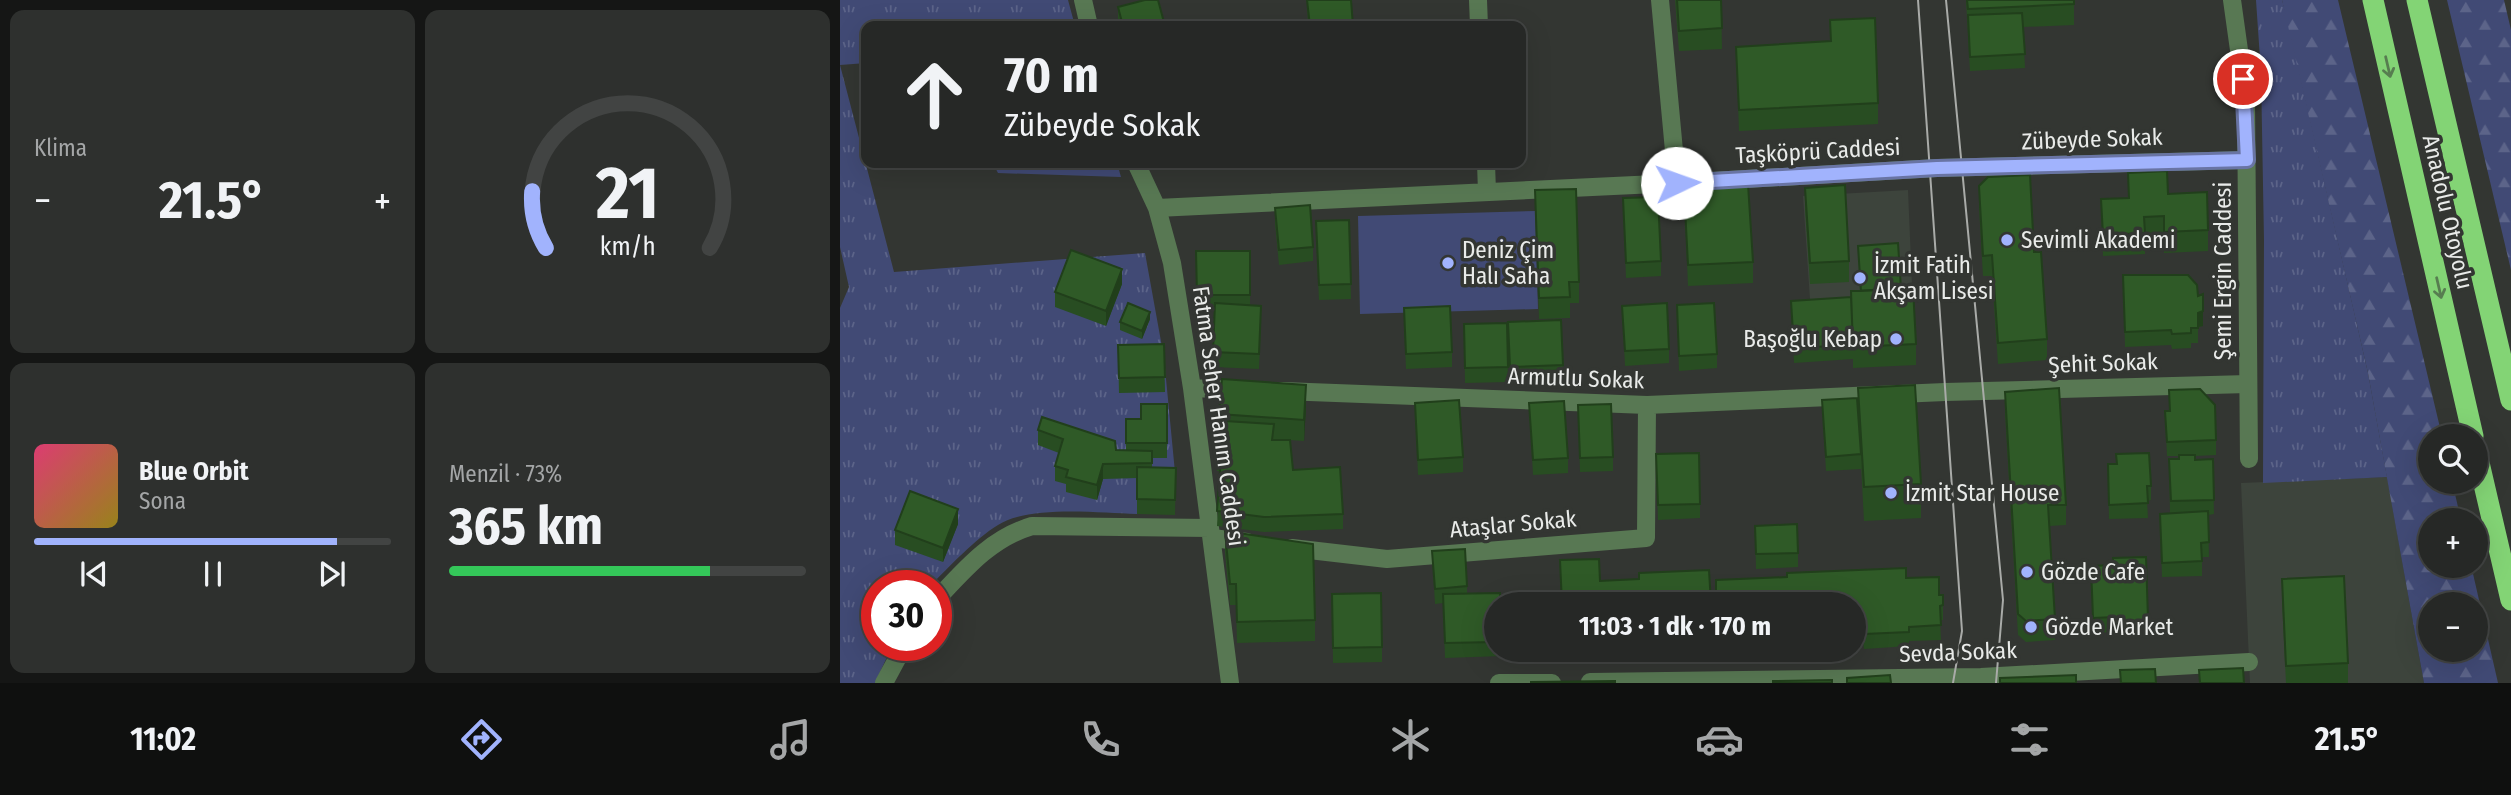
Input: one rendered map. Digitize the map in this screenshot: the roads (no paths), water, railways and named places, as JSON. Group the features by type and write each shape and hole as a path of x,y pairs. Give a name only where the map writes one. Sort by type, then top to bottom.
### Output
{"highway":[{"name":"Anadolu Otoyolu","path":"2373,0 2470,424"},
{"name":"Anadolu Otoyolu","path":"2417,0 2511,400"},
{"path":"2486,494 2511,600"}],"street":[{"path":"1083,0 1088,21"},
{"path":"1478,0 1479,21"},
{"path":"1660,0 1677,183"},
{"name":"Şemi Ergin Caddesi","path":"2232,0 2246,100 2249,458"},
{"name":"Zübeyde Sokak","path":"1937,168 2247,160"},
{"name":"Fatma Seher Hanım Caddesi","path":"1138,168 1157,208 1172,263 1192,388 1230,683"},
{"path":"1486,168 1487,192"},
{"name":"Taşköprü Caddesi","path":"1157,208 1937,168"},
{"name":"Şehit Sokak","path":"1959,392 2248,384"},
{"name":"Armutlu Sokak","path":"1192,388 1647,405 1959,392"},
{"name":"Ataşlar Sokak","path":"952,584 993,543 1018,530 1049,524 1211,533 1272,545 1387,559 1646,538 1647,405"},
{"path":"884,683 896,661"},
{"name":"Sevda Sokak","path":"1499,683 1981,677 2249,662"}],"tram line":[{"path":"1918,0 1962,631 1953,683"},
{"path":"1946,0 2003,600 1996,683"}],"place":[{"name":"Sevimli Akademi","path":"2007,240"},
{"name":"Deniz Çim Halı Saha","path":"1448,263"},
{"name":"İzmit Fatih Akşam Lisesi","path":"1860,278"},
{"name":"Başoğlu Kebap","path":"1896,339"},
{"name":"İzmit Star House","path":"1891,493"},
{"name":"Gözde Cafe","path":"2027,572"},
{"name":"Gözde Market","path":"2031,627"}]}
